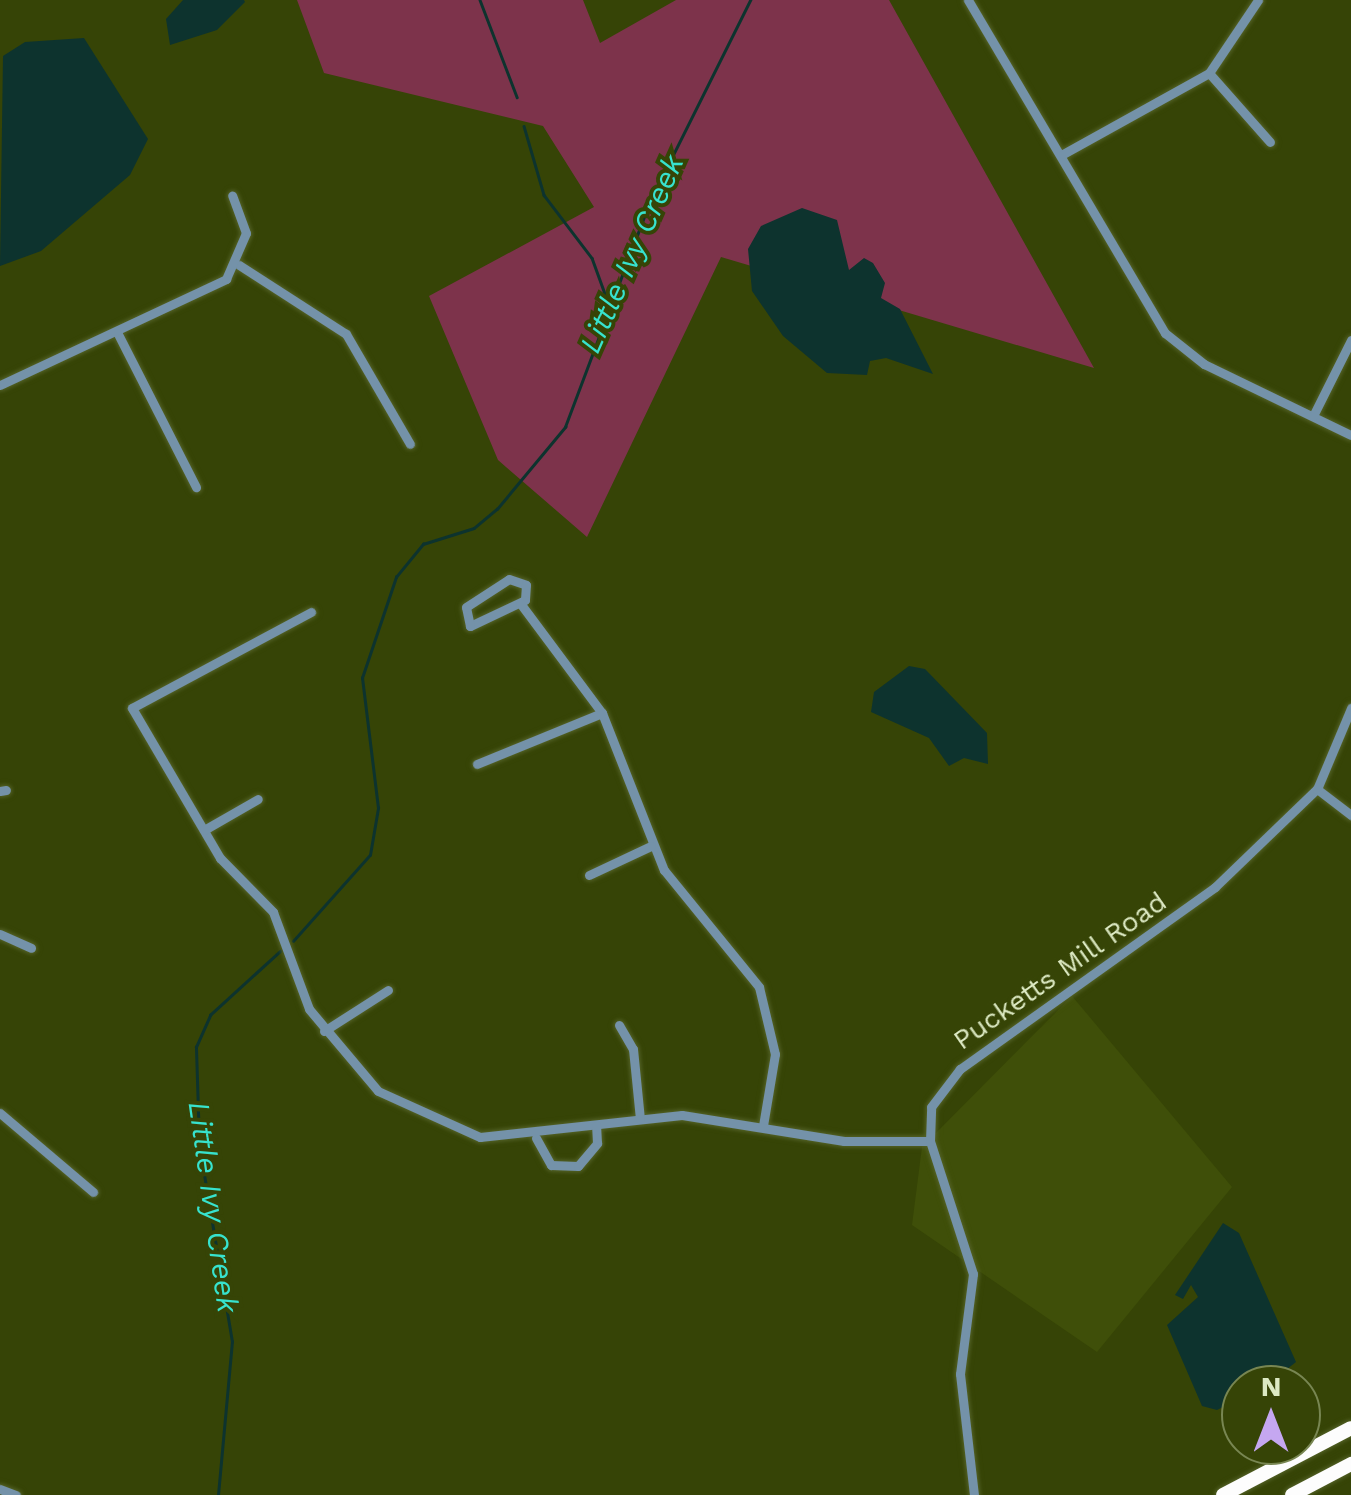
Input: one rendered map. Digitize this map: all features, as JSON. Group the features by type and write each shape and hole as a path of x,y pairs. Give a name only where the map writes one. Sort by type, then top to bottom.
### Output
{"highway":[{"path":"1224,1495 1351,1428"},
{"path":"1292,1495 1351,1464"}],"street":[{"path":"968,0 1166,332 1204,364 1351,435"},
{"path":"1063,154 1208,73 1258,0"},
{"path":"1208,73 1270,142"},
{"path":"0,385 118,334 239,266 246,232 232,195"},
{"path":"239,266 346,334 410,444"},
{"path":"118,334 196,487"},
{"path":"1313,416 1351,340"},
{"path":"509,579 526,584 520,603 481,626 466,618 466,607 509,579"},
{"path":"520,603 602,713 651,846 772,1016 763,1126"},
{"path":"312,612 132,708 204,830 272,912 324,1031 378,1091 427,1118 480,1137 536,1138 640,1119 763,1126 844,1140 930,1141 973,1274 960,1374 974,1495"},
{"name":"Pucketts Mill Road","path":"930,1141 931,1107 960,1069 1216,887 1318,789 1351,708"},
{"path":"477,764 602,713"},
{"path":"1318,789 1351,815"},
{"path":"204,830 258,799"},
{"path":"589,875 651,846"},
{"path":"0,934 31,948"},
{"path":"324,1031 388,990"},
{"path":"618,1025 633,1049 640,1119"},
{"path":"0,1114 93,1192"},
{"path":"536,1138 551,1165 578,1166 597,1143 596,1126"},
{"path":"0,1489 16,1495"}],"shaded area":[{"path":"297,0 583,0 600,43 676,0 889,0 1094,368 721,257 587,537 498,460 429,296 594,207 543,126 324,73"},
{"path":"1072,996 1232,1187 1097,1352 912,1225 922,1147"}],"water":[{"path":"183,0 245,2 217,30 170,45 166,19"},
{"path":"84,38 148,139 130,175 41,251 0,266 3,56 25,42"},
{"path":"802,208 837,220 849,270 864,258 873,263 885,283 881,298 900,309 933,374 886,358 870,361 867,375 827,373 783,336 752,291 748,249 761,226"},
{"path":"909,666 925,669 987,733 988,764 964,758 949,766 929,738 871,712 874,692"},
{"path":"1223,1223 1239,1233 1296,1362 1221,1365 1221,1408 1202,1406 1167,1325 1198,1297 1191,1285 1183,1299 1175,1295"}],"waterway":[{"path":"480,0 517,97"},
{"name":"Little Ivy Creek","path":"293,941 370,855 378,808 362,678 396,577 423,544 474,528 497,509 565,427 649,203 750,0"},
{"path":"524,126 544,195 592,258 608,302"},
{"name":"Little Ivy Creek","path":"218,1495 232,1342 199,1144 196,1047 210,1015 280,951"}]}
